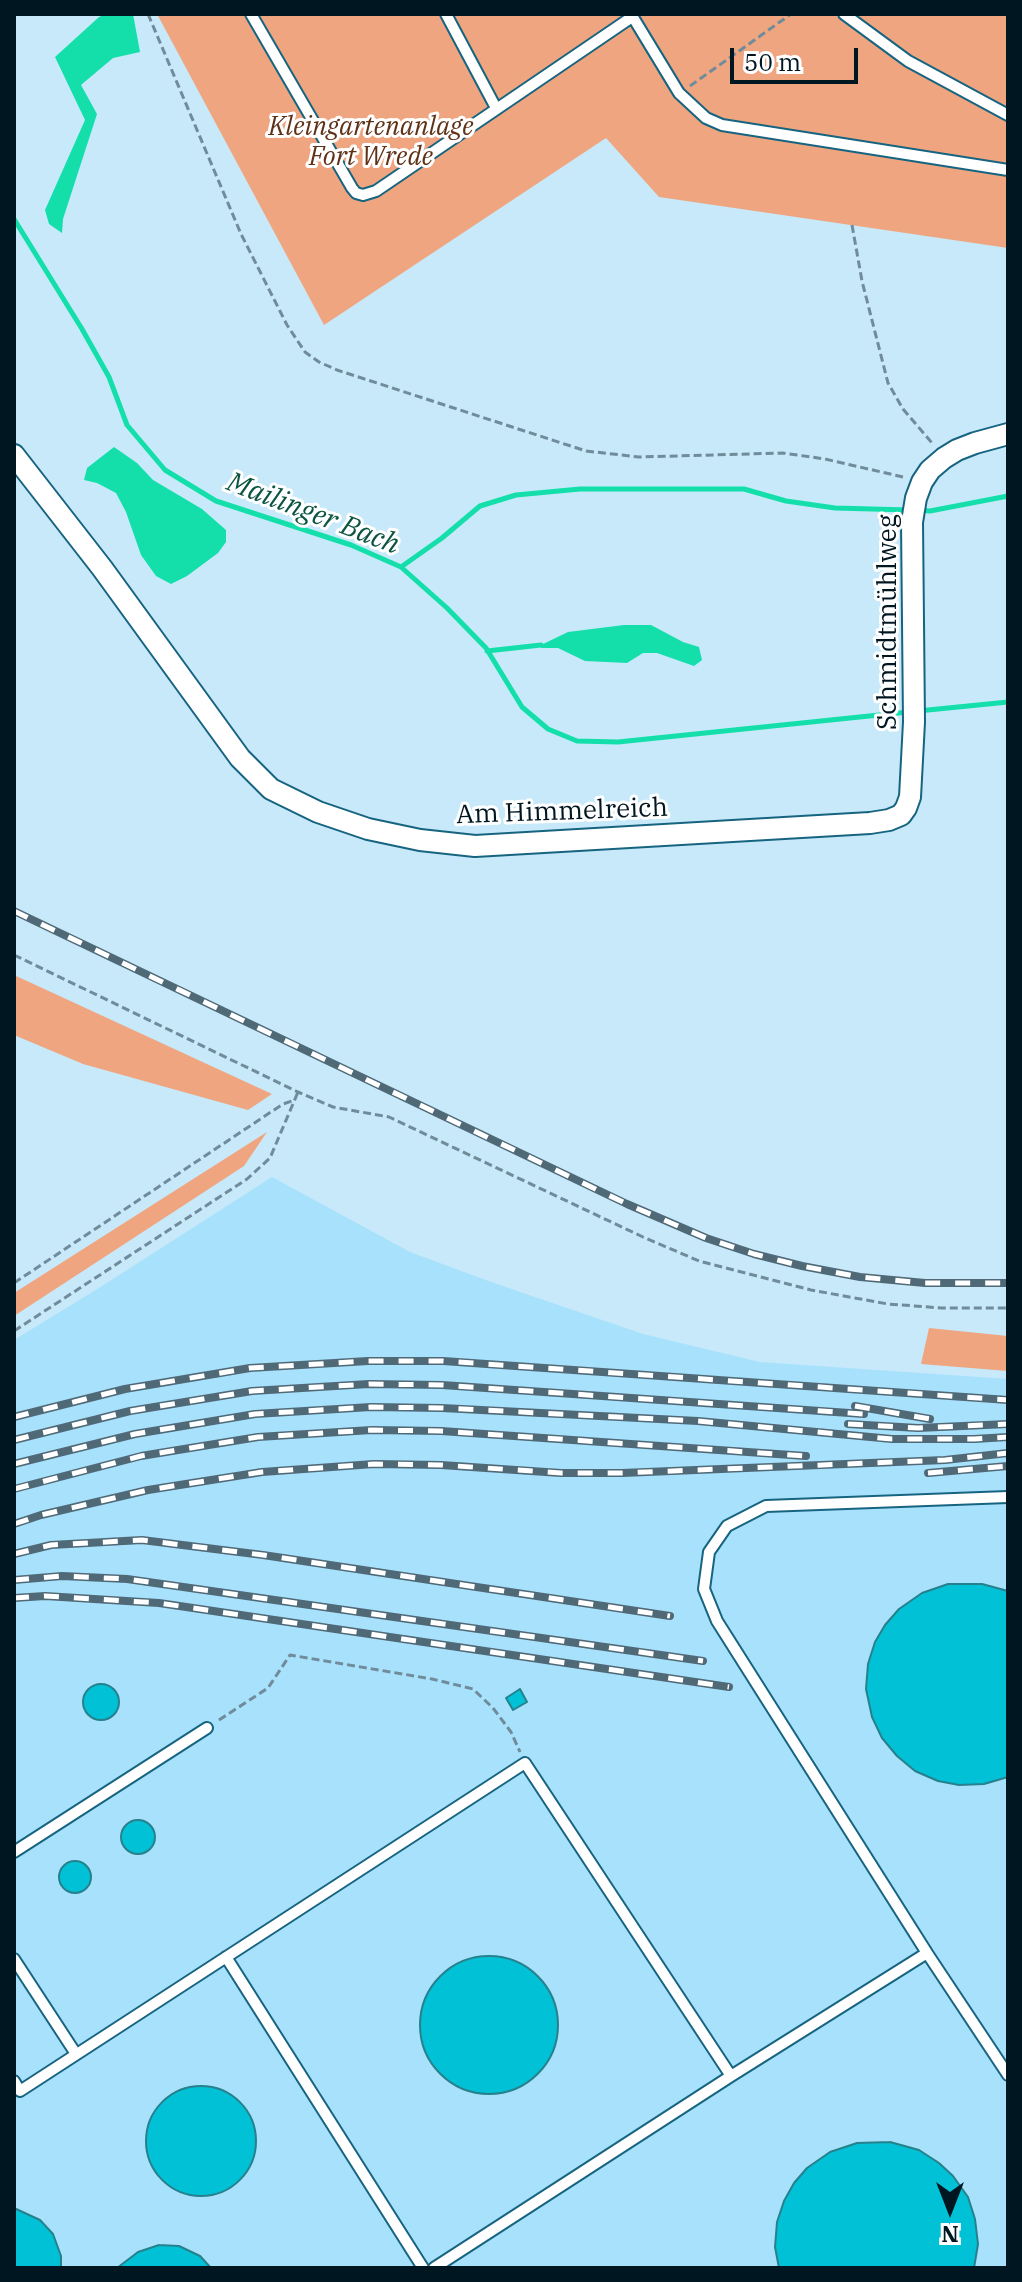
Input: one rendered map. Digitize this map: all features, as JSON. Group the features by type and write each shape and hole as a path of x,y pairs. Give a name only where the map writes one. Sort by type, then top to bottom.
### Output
{"street":[{"name":"Schmidtmühlweg","path":"901,815 910,797 914,722 912,522 919,490 930,470 944,458 966,446 1008,434"},
{"name":"Am Himmelreich","path":"14,455 102,568 240,758 271,789 318,812 394,835 475,846 870,823 901,815"}],"lane":[{"path":"251,14 356,193 376,191 631,15 679,93 706,118 722,125 1008,170"},
{"path":"446,14 496,108"},
{"path":"844,14 908,61 1008,115"},
{"path":"1008,1497 766,1506 727,1526 709,1552 704,1589 717,1621 1008,2075"},
{"path":"14,1852 207,1728"},
{"path":"16,2089 76,2054 525,1763 731,2076"},
{"path":"434,2268 927,1953"},
{"path":"226,1957 423,2268"},
{"path":"14,1959 76,2054"}],"path":[{"path":"148,14 241,234 287,325 305,352 319,362 586,451 639,457 783,453 837,461 919,490"},
{"path":"679,93 791,14"},
{"path":"852,225 862,281 888,383 903,409 944,458"},
{"path":"14,955 298,1092 333,1107 389,1117 643,1237 711,1264 811,1290 888,1304 1008,1308"},
{"path":"14,1331 247,1179 270,1158 298,1092"},
{"path":"14,1283 283,1104 295,1100"},
{"path":"207,1728 268,1688 290,1655 473,1689 493,1708 511,1732 525,1763"}],"shaded area":[{"path":"105,14 133,14 140,52 113,58 81,85 97,114 63,219 62,233 49,224 45,210 85,120 55,57"},
{"path":"114,447 137,463 153,480 202,509 226,530 226,542 218,553 171,584 156,576 141,555 116,493 84,480 87,468"},
{"path":"651,625 699,647 702,660 694,666 657,653 643,653 627,663 585,661 558,648 541,648 541,645 568,632"},
{"path":"272,1177 410,1252 643,1334 760,1362 1008,1379 1008,2268 14,2268 14,1340"}],"green space":[{"name":"Kleingartenanlage Fort Wrede","path":"157,14 1008,14 1008,248 659,197 606,138 324,325"},
{"path":"14,975 272,1094 248,1110 83,1064 14,1035"},
{"path":"267,1132 244,1166 14,1316 14,1293"},
{"path":"929,1328 1008,1336 1008,1371 921,1364"}],"building":[{"path":"948,1584 982,1584 1008,1591 1008,1777 984,1784 959,1785 938,1781 915,1771 882,1738 872,1717 866,1689 868,1664 885,1625 899,1609 922,1593"},
{"path":"101,1684 114,1689 119,1702 114,1715 101,1720 88,1715 83,1702 88,1689"},
{"path":"520,1689 527,1702 513,1710 506,1698"},
{"path":"138,1820 150,1825 155,1837 150,1849 138,1854 126,1849 121,1837 126,1825"},
{"path":"75,1861 87,1865 91,1877 87,1889 75,1893 63,1889 59,1877 63,1865"},
{"path":"489,1956 515,1962 538,1976 552,1999 558,2025 552,2051 538,2074 515,2088 489,2094 463,2088 440,2074 426,2051 420,2025 426,1999 440,1976 463,1962"},
{"path":"201,2086 222,2090 240,2102 252,2120 256,2141 252,2162 240,2180 222,2192 201,2196 180,2192 162,2180 150,2162 146,2141 150,2120 162,2102 180,2090"},
{"path":"890,2142 919,2150 939,2163 968,2197 978,2244 974,2268 779,2268 775,2247 777,2222 794,2183 807,2168 830,2152 857,2143"},
{"path":"14,2208 40,2220 53,2234 61,2256 61,2268 14,2268"},
{"path":"159,2245 179,2246 200,2256 211,2268 117,2268 138,2252"}],"waterway":[{"name":"Mailinger Bach","path":"14,219 109,377 127,425 165,470 216,501 351,545 401,567 486,648 522,707 548,729 577,741 618,742 908,712"},
{"path":"401,567 480,506 516,495 580,489 744,489 786,501 835,508 909,510"},
{"path":"918,510 930,511 1008,496"},
{"path":"487,651 541,645"},
{"name":"Mailinger Bach","path":"918,711 1008,702"}],"railway":[{"path":"14,911 627,1204 706,1238 754,1254 860,1277 925,1283 1008,1283"},
{"path":"14,1417 125,1389 250,1368 368,1361 443,1361 1008,1400"},
{"path":"14,1440 130,1411 252,1391 369,1384 442,1385 864,1414"},
{"path":"855,1406 930,1419"},
{"path":"14,1464 135,1434 255,1414 371,1407 698,1421 892,1439 1008,1437"},
{"path":"848,1424 918,1428 1008,1424"},
{"path":"14,1489 141,1456 258,1437 372,1430 441,1431 806,1456"},
{"path":"14,1524 148,1490 262,1472 374,1464 622,1473 945,1460 1008,1453"},
{"path":"928,1473 1008,1466"},
{"path":"14,1554 51,1545 142,1540 670,1616"},
{"path":"14,1580 62,1576 127,1579 703,1661"},
{"path":"14,1598 45,1596 159,1603 729,1687"}]}
